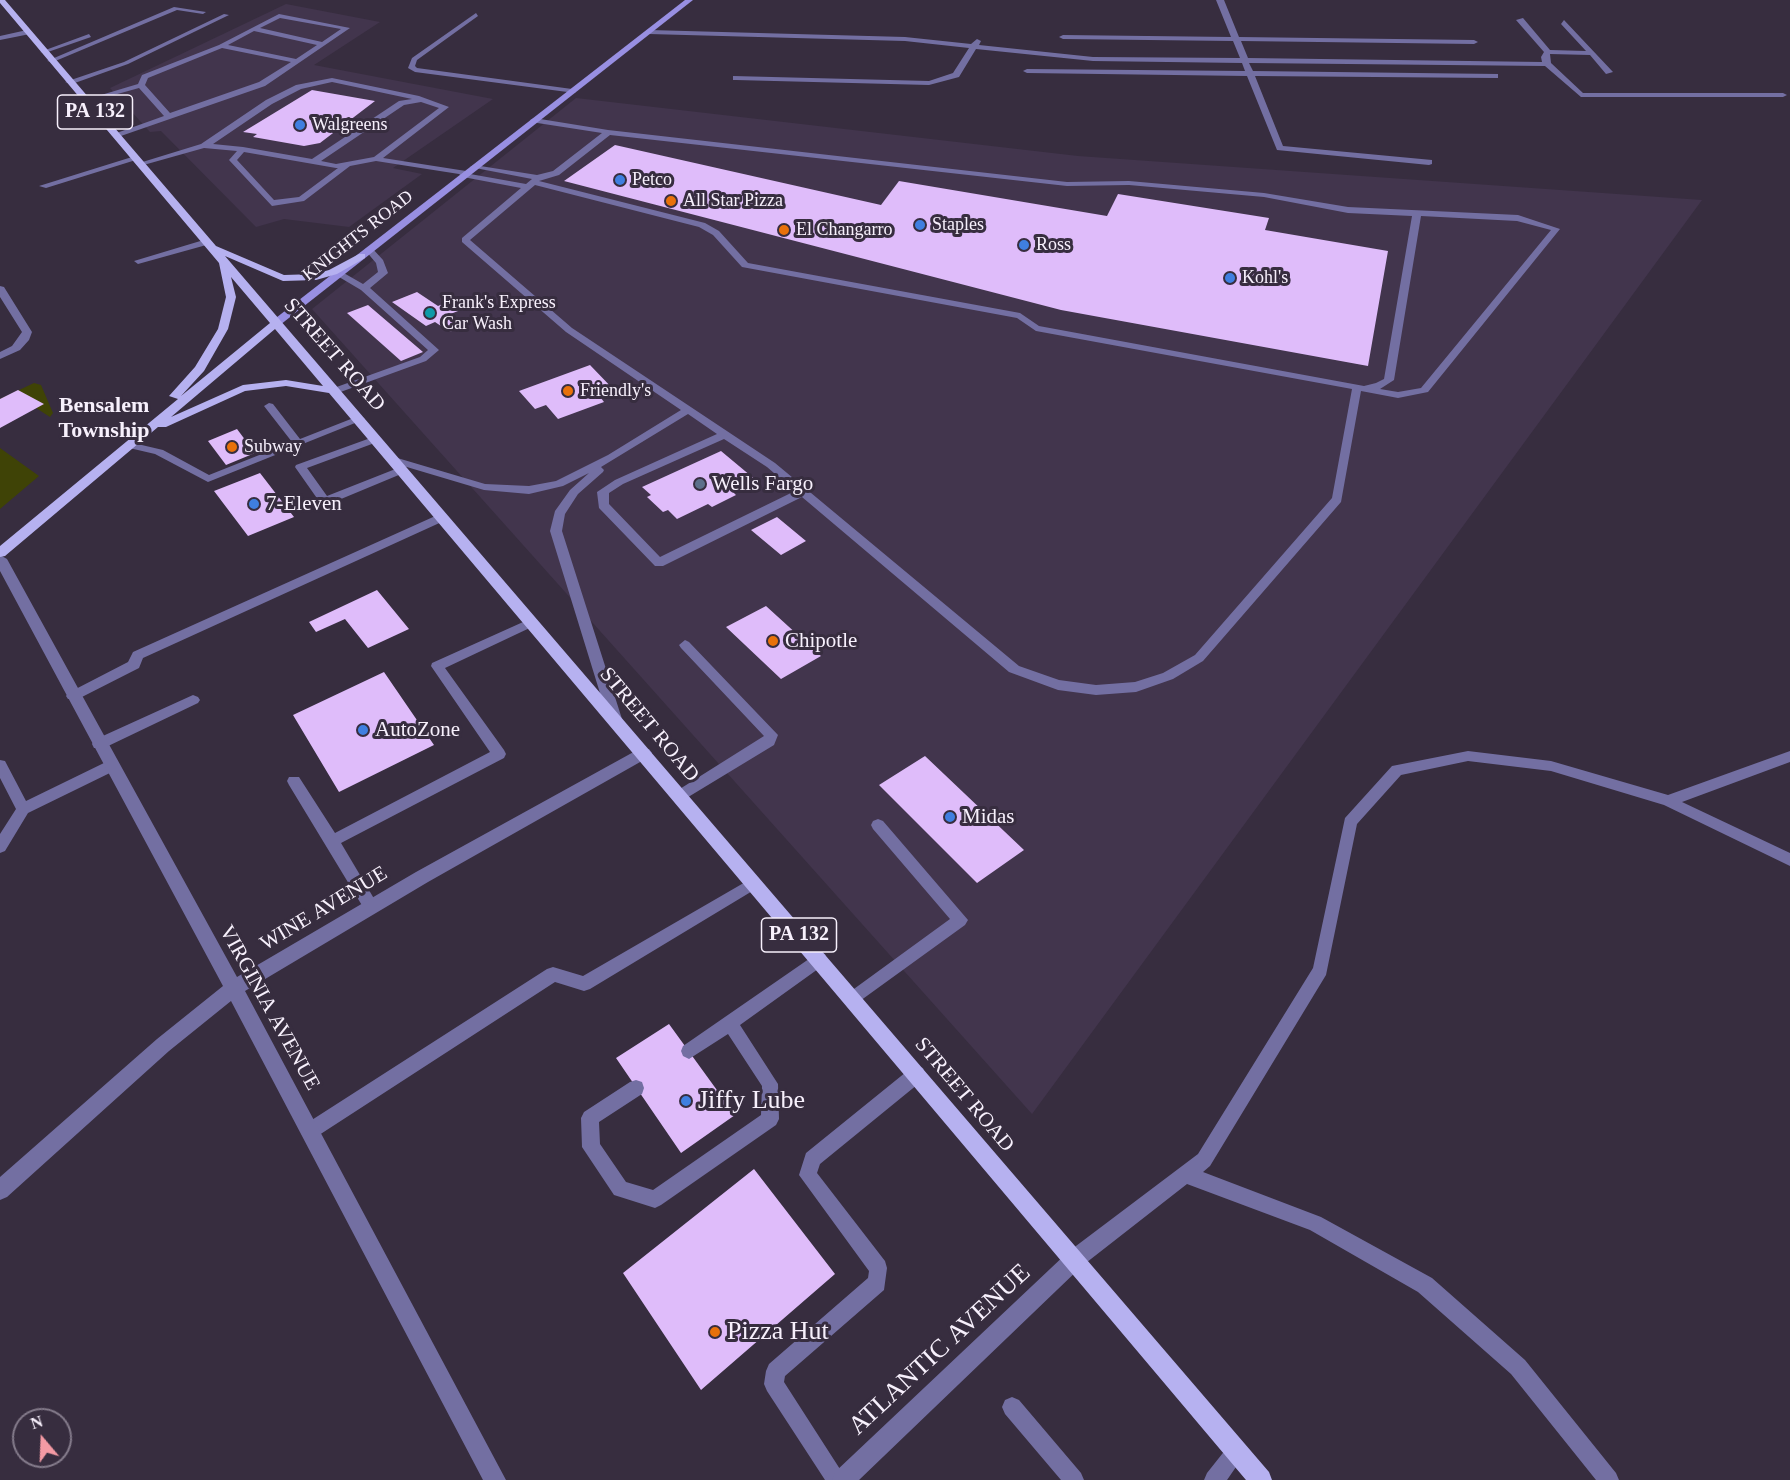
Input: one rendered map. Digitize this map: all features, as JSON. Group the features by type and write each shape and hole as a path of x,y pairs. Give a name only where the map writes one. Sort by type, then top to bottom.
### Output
{"main road":[{"name":"STREET ROAD","path":"1,0 1261,1480"},
{"name":"KNIGHTS ROAD","path":"0,553 276,323 688,0"},
{"path":"209,244 283,278 324,274 365,253"},
{"path":"132,442 200,369 223,329 231,297 221,258"},
{"path":"132,442 201,405 243,388 286,383 335,391"}],"street":[{"path":"1220,0 1238,39 1280,148 1428,162"},
{"path":"1520,20 1547,58 1581,95 1783,95"},
{"path":"1564,22 1610,72"},
{"path":"658,25 925,34 975,44"},
{"path":"0,38 27,32"},
{"path":"649,32 904,39 1089,52 1244,57 1547,58 1592,53"},
{"path":"1063,38 1474,42"},
{"path":"736,78 929,83 956,75 975,44"},
{"path":"1027,71 1495,76"},
{"path":"0,289 27,332 24,340 16,348 0,356"},
{"name":"VIRGINIA AVENUE","path":"0,559 310,1131 495,1480"},
{"name":"WINE AVENUE","path":"0,1190 164,1046 233,989 371,907 644,753"},
{"name":"ATLANTIC AVENUE","path":"843,1480 1075,1259"}],"lane":[{"path":"43,52 112,28 175,0"},
{"path":"51,61 176,8 203,12"},
{"path":"69,82 126,63 226,15"},
{"path":"115,135 262,84 346,28 279,15 221,46 145,76 141,85"},
{"path":"476,15 414,59 411,66 416,70 572,92"},
{"path":"253,29 323,44"},
{"path":"221,46 297,61"},
{"path":"204,146 269,102 299,87 332,80 421,99 445,107 375,159"},
{"path":"85,101 141,85"},
{"path":"141,85 170,117"},
{"path":"314,162 402,103 421,99"},
{"path":"43,186 79,175 204,146 243,149 346,166 375,159 533,182 702,225 717,233 745,265 1020,316 1036,328 1398,395 1424,390 1557,229 1518,218 1348,210 1264,195 1130,183 1067,184 608,132 534,120"},
{"path":"608,132 556,173 533,182 465,240 569,330 771,465 1014,669 1058,685 1096,690 1136,687 1168,676 1199,658 1337,499 1359,388"},
{"path":"243,149 233,160 272,203 301,199 346,166"},
{"path":"70,165 79,175"},
{"path":"468,172 533,182"},
{"path":"1359,388 1379,386 1389,380 1417,213"},
{"path":"138,261 209,244"},
{"path":"364,288 383,273 380,262 365,253"},
{"path":"335,391 423,359 434,350 364,288 339,274"},
{"path":"269,406 298,443"},
{"path":"376,439 300,467 325,501 398,465 484,487 529,490 559,484 612,458 690,410"},
{"path":"132,442 159,452 208,479 360,419"},
{"path":"726,434 619,482 603,492 603,505 659,563 803,492"},
{"path":"612,458 573,492 559,514 556,531 615,719"},
{"path":"73,696 134,665 137,655 442,517"},
{"path":"332,841 499,754 437,666 532,622"},
{"path":"680,796 769,741 771,735 684,645"},
{"path":"99,744 193,700"},
{"path":"1075,1259 1204,1160 1320,970 1350,822 1397,770 1468,756 1551,766 1668,801 1790,860"},
{"path":"1668,801 1790,756"},
{"path":"0,765 24,808"},
{"path":"0,847 24,808 111,766"},
{"path":"294,781 371,907"},
{"path":"853,999 960,920 878,825"},
{"path":"310,1131 553,974 584,984 754,883"},
{"path":"689,1051 819,959"},
{"path":"636,1088 590,1118 591,1147 620,1189 655,1199 770,1119 770,1084 730,1023"},
{"path":"837,1480 774,1384 776,1371 877,1283 878,1268 808,1175 812,1160 916,1074"},
{"path":"1185,1174 1315,1223 1425,1285 1518,1367 1609,1480"},
{"path":"1012,1407 1074,1480"},
{"path":"1214,1480 1237,1451"}],"shaded area":[{"path":"286,4 380,22 314,65 493,99 393,168 422,174 349,227 284,219 256,227 161,131 150,132 110,88"},
{"path":"576,98 1078,156 1702,200 1032,1114 312,309"},
{"path":"34,383 41,385 53,413 50,417 36,408 43,404 0,399"},
{"path":"0,448 39,476 0,509"}],"building":[{"name":"Walgreens","path":"312,90 375,101 320,143 304,146 253,137 257,134 243,132"},
{"path":"615,145 881,205 899,181 1107,216 1118,194 1269,218 1265,230 1388,251 1368,366 1061,310 564,181"},
{"name":"Frank's Express Car Wash","path":"417,292 438,306 445,303 458,311 448,315 464,326 450,332 435,322 426,326 392,302"},
{"path":"368,305 423,352 401,361 347,313"},
{"name":"Friendly's","path":"590,365 616,392 601,398 604,402 558,419 546,405 535,409 519,391"},
{"path":"18,390 44,404 0,428 0,399"},
{"name":"Subway","path":"237,429 255,453 226,465 208,441"},
{"name":"Wells Fargo","path":"721,451 757,481 733,492 736,495 712,507 708,504 677,519 668,510 663,512 647,497 651,495 642,487"},
{"name":"7-Eleven","path":"260,473 294,517 248,536 214,491"},
{"path":"777,517 806,541 781,555 751,530"},
{"path":"377,590 409,629 368,648 345,619 316,632 309,622"},
{"name":"Chipotle","path":"766,606 821,656 781,679 726,627"},
{"name":"AutoZone","path":"384,672 434,745 339,792 293,715"},
{"name":"Midas","path":"925,756 1024,850 977,883 879,785"},
{"name":"Jiffy Lube","path":"669,1024 735,1115 681,1153 616,1058"},
{"name":"Pizza Hut","path":"754,1169 835,1274 701,1390 623,1273"}],"place":[{"name":"Walgreens","path":"300,125"},
{"name":"Petco","path":"620,180"},
{"name":"All Star Pizza","path":"671,201"},
{"name":"Staples","path":"920,225"},
{"name":"El Changarro","path":"784,230"},
{"name":"Ross","path":"1024,245"},
{"name":"Kohl's","path":"1230,278"},
{"name":"Frank's Express Car Wash","path":"430,313"},
{"name":"Friendly's","path":"568,391"},
{"name":"Subway","path":"232,447"},
{"name":"Wells Fargo","path":"700,484"},
{"name":"7-Eleven","path":"254,504"},
{"name":"Chipotle","path":"773,641"},
{"name":"AutoZone","path":"363,730"},
{"name":"Midas","path":"950,817"},
{"name":"Jiffy Lube","path":"686,1101"},
{"name":"Pizza Hut","path":"715,1332"}],"district":[{"name":"Bensalem Township","path":"104,419"}]}
